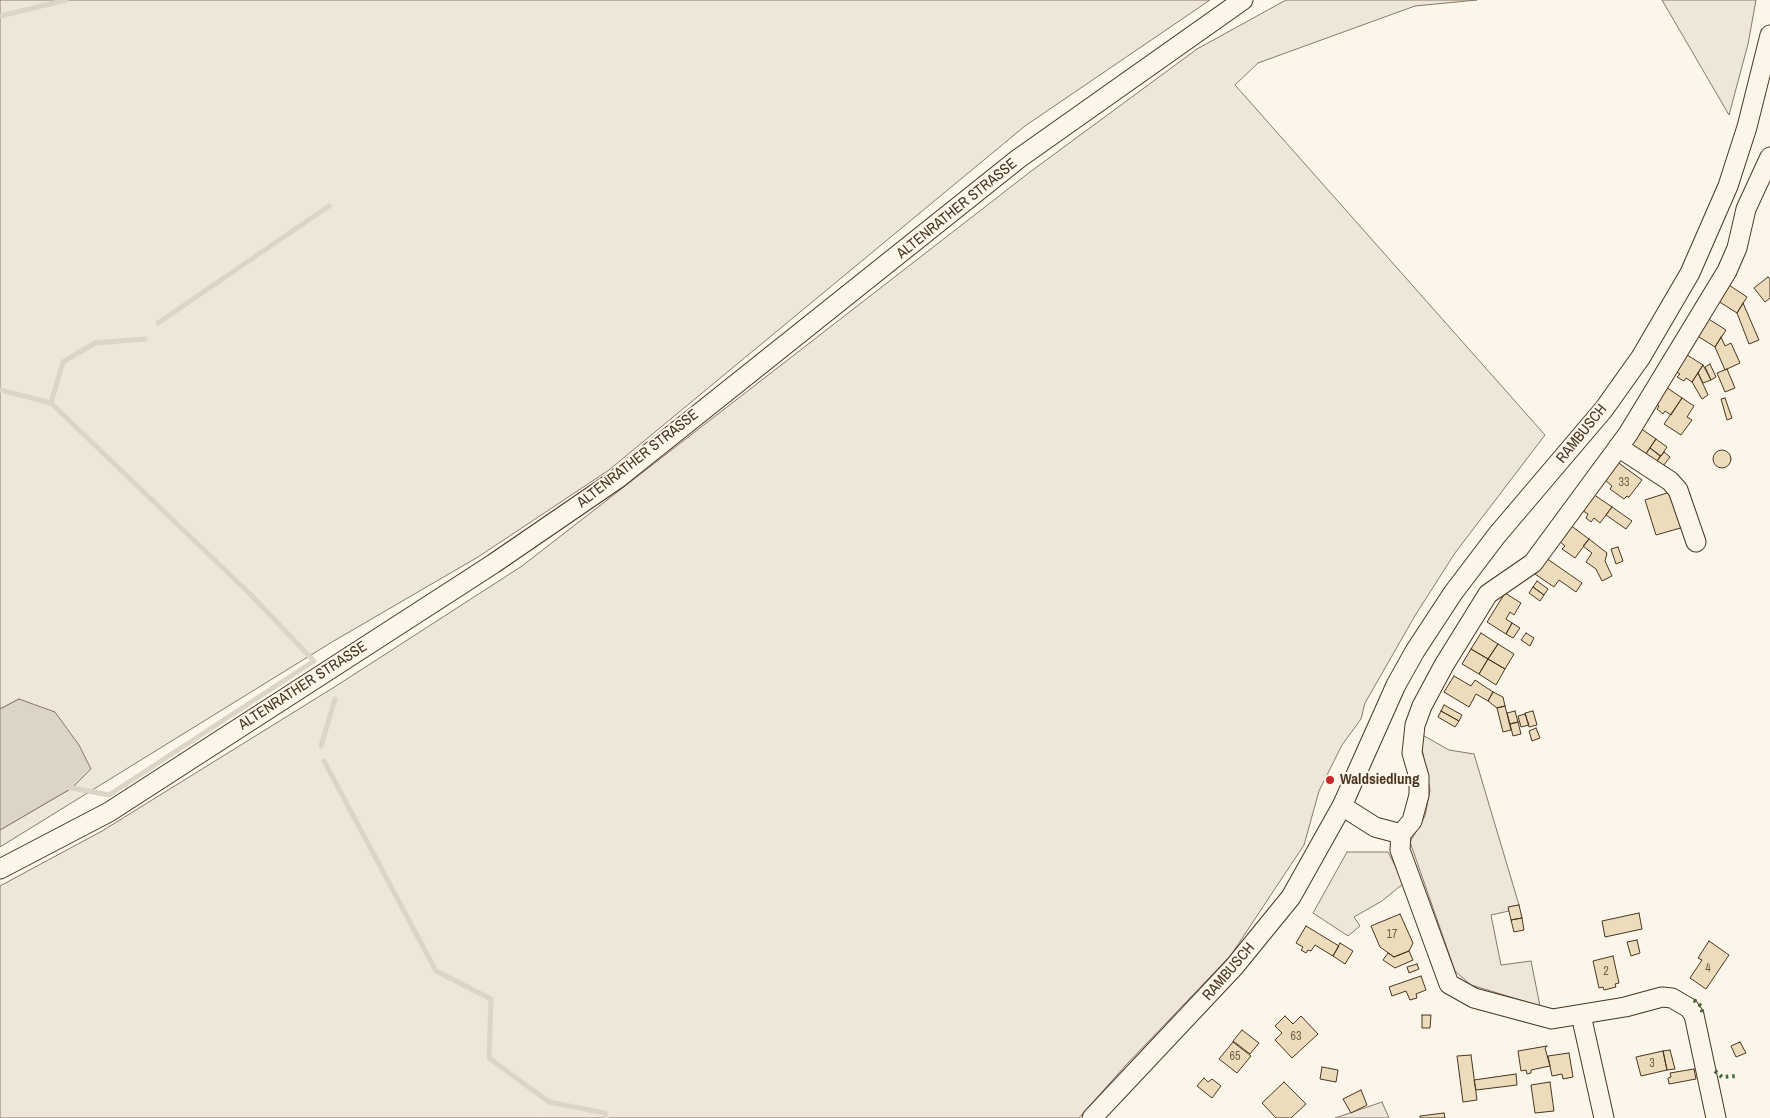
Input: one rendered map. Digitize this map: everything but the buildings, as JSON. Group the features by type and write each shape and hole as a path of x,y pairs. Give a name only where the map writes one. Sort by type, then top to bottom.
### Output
{"street":[{"name":"ALTENRATHER STRASSE","path":"0,869 109,812 493,564 617,479 1018,159 1243,0"},
{"name":"RAMBUSCH","path":"1092,1118 1141,1064 1192,1014 1264,932 1291,897 1342,806 1388,703 1415,650 1453,594 1497,535 1604,409 1641,357 1681,288 1728,186 1748,127 1770,35"},
{"path":"1716,1118 1694,1016 1682,1003 1672,998 1662,997 1581,1015 1552,1019 1474,998 1449,984 1400,850 1401,834 1412,821 1419,796 1418,777 1412,754 1415,725 1422,706 1448,658 1488,594 1533,563 1618,448 1728,271 1737,248 1746,210 1770,156"},
{"path":"1618,448 1670,481 1678,490 1696,542"},
{"path":"1342,806 1375,827 1401,834"},
{"path":"1581,1015 1604,1118"}],"shaded area":[{"path":"0,0 1210,0 1025,126 609,470 478,557 332,642 0,847 0,830 72,788 19,699 0,709"},
{"path":"1286,0 1477,0 1415,6 1258,63 1235,85 1545,435 1455,553 1416,614 1365,703 1361,719 1342,745 1319,791 1304,845 1231,955 1125,1066 1079,1118 0,1118 0,886 102,831 336,686 522,566 1030,172 1197,49"},
{"path":"1662,0 1756,0 1748,44 1729,115"},
{"path":"19,699 55,712 79,745 91,769 72,788 0,830 0,709"},
{"path":"1419,733 1449,750 1474,754 1519,905 1509,907 1509,911 1491,915 1501,965 1531,961 1540,1006 1471,985 1455,971 1410,842 1425,816 1430,790"},
{"path":"1347,852 1388,852 1404,883 1382,901 1354,917 1360,926 1348,936 1313,913"},
{"path":"1382,1102 1389,1118 1335,1118"}],"waterway":[{"path":"0,16 66,0"},
{"path":"158,323 329,206"},
{"path":"51,403 63,362 95,343 145,339"},
{"path":"0,390 51,403 251,595 314,661 109,795 67,787"},
{"path":"321,746 335,699"},
{"path":"324,761 436,971 491,999 489,1058 549,1102 605,1113 606,1118"}],"hedge":[{"path":"1694,1000 1701,1006 1703,1015"},
{"path":"1715,1071 1722,1077 1737,1076"}],"place":[{"name":"Waldsiedlung","path":"1330,780"}]}
